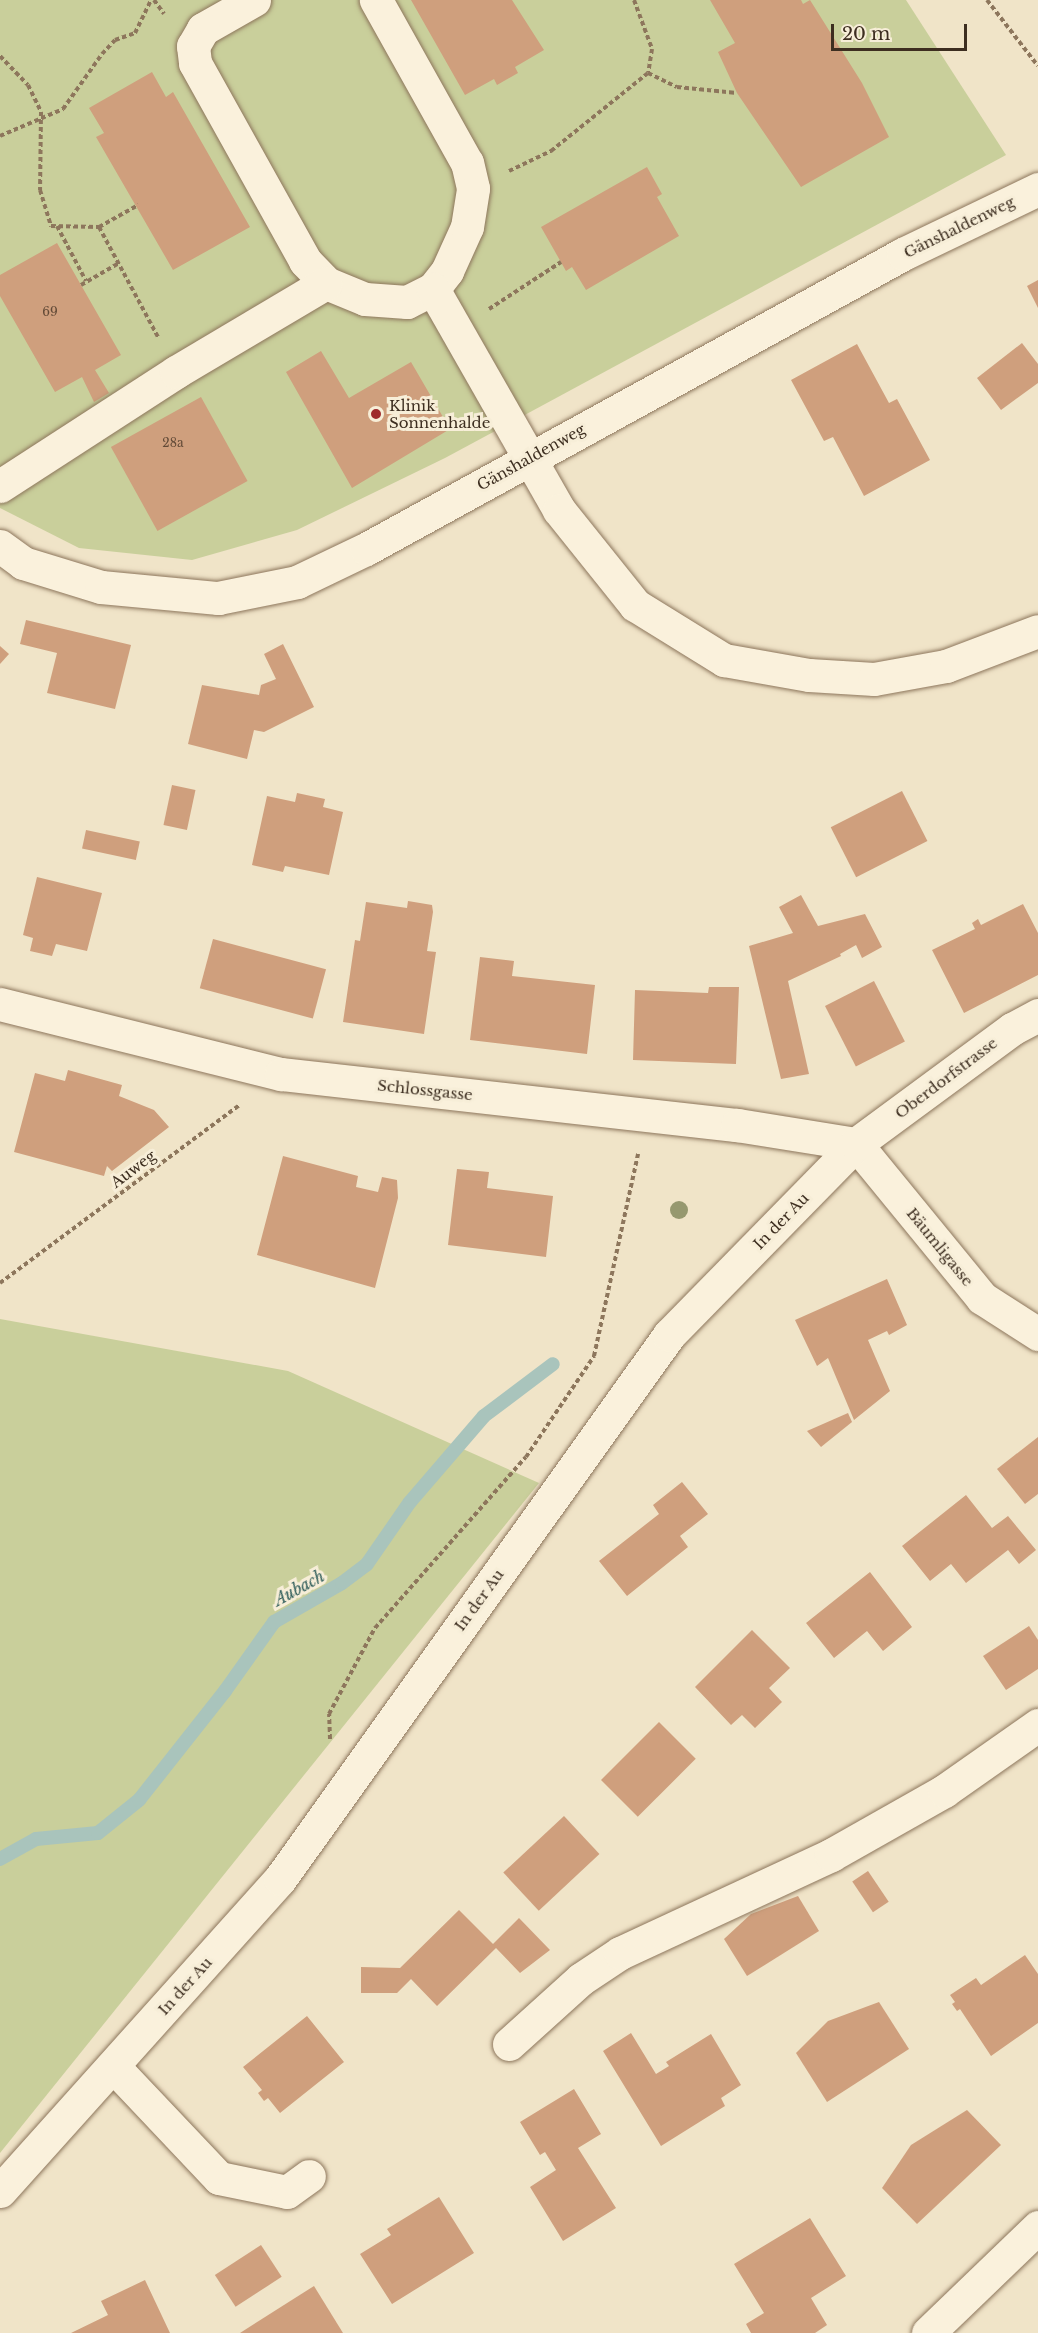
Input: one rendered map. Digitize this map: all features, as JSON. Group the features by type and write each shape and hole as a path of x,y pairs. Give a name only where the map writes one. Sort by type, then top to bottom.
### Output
{"street":[{"path":"254,0 203,29 193,46 195,63 305,261 326,283 365,299 407,302 433,289 447,271 468,227 473,188 467,163 376,0"},
{"name":"Gänshaldenweg","path":"0,546 23,562 101,587 218,598 297,582 366,549 903,254 1038,189"},
{"path":"0,486 176,372 326,283"},
{"path":"433,289 459,329 528,458 559,510 635,605 724,660 809,675 874,679 946,666 1038,631"},
{"name":"Schlossgasse","path":"0,1004 281,1074 645,1115 856,1144"},
{"name":"Oberdorfstrasse","path":"856,1144 1012,1029 1038,1015"},
{"name":"Bäumligasse","path":"856,1144 982,1298 1038,1334"},
{"name":"In der Au","path":"0,2192 280,1879 669,1335 856,1144"},
{"path":"509,2044 581,1979 620,1953 831,1855 944,1791 1038,1725"},
{"path":"113,2066 219,2178 287,2192 309,2176"},
{"path":"928,2333 1038,2227"}],"path":[{"path":"0,136 63,109 91,66 115,40 135,33 151,0"},
{"path":"473,188 551,151 648,73 652,49 634,0"},
{"path":"987,0 1038,66"},
{"path":"0,56 28,85 40,119 40,190 51,226 99,227 138,205"},
{"path":"648,73 677,87 737,93"},
{"path":"57,226 86,281"},
{"path":"99,227 176,372"},
{"path":"459,329 561,262"},
{"path":"81,285 118,263"},
{"name":"Auweg","path":"0,1283 281,1074"},
{"path":"345,1787 330,1762 329,1714 375,1628 526,1457 594,1356 645,1115"}],"green space":[{"path":"0,0 906,0 1006,155 445,458 297,530 192,560 79,548 0,508"},
{"path":"0,1319 288,1371 539,1483 0,2153"}],"building":[{"path":"411,0 512,0 544,50 515,67 518,73 497,85 494,79 465,95"},
{"path":"710,0 801,0 803,4 810,0 862,83 889,137 801,187 737,93 718,52 735,43"},
{"path":"152,72 166,97 173,92 250,227 173,270 96,137 104,133 89,108"},
{"path":"647,167 662,194 657,197 679,236 586,290 572,267 566,271 541,227"},
{"path":"57,243 121,355 95,370 109,393 94,402 82,377 55,392 0,296 0,275"},
{"path":"1038,280 1038,308 1027,286"},
{"path":"1022,343 1038,364 1038,383 1001,410 977,378"},
{"path":"857,344 889,403 897,399 930,460 864,496 833,437 824,441 791,380"},
{"name":"Klinik Sonnenhalde","path":"321,351 349,398 411,362 450,429 352,488 286,372"},
{"path":"201,397 248,481 157,531 111,447"},
{"path":"26,620 131,645 115,709 47,693 57,653 20,644"},
{"path":"283,644 314,707 264,732 254,730 247,759 188,744 202,685 259,695 261,685 276,679 264,654"},
{"path":"0,646 9,654 0,664"},
{"path":"172,785 195,790 187,830 163,825"},
{"path":"902,791 927,841 856,877 831,827"},
{"path":"297,793 325,799 323,807 343,812 329,875 285,866 283,872 252,865 267,796 295,802"},
{"path":"86,830 140,841 136,860 82,849"},
{"path":"37,877 102,893 87,951 56,944 52,956 30,951 33,938 23,935"},
{"path":"801,895 818,926 865,914 882,947 862,958 856,945 840,954 841,956 788,981 809,1074 781,1079 749,946 793,933 779,907"},
{"path":"408,901 432,905 433,912 427,951 436,952 424,1034 343,1022 355,940 360,941 366,902 407,908"},
{"path":"1023,904 1038,933 1038,975 964,1013 932,950 975,929 972,923 978,919 981,925"},
{"path":"213,939 326,969 313,1019 200,988"},
{"path":"480,957 514,961 512,976 595,985 587,1054 470,1040"},
{"path":"874,981 905,1042 856,1067 825,1006"},
{"path":"709,987 739,987 736,1064 633,1060 635,990 708,993"},
{"path":"68,1070 122,1085 119,1096 154,1110 169,1127 112,1171 107,1166 104,1176 14,1152 35,1073 65,1081"},
{"path":"283,1156 358,1176 356,1187 378,1192 382,1177 397,1180 398,1198 375,1288 257,1255"},
{"path":"457,1169 489,1172 487,1188 553,1196 546,1257 448,1245"},
{"path":"887,1279 907,1325 889,1335 887,1331 868,1340 890,1391 854,1420 828,1358 817,1366 795,1320"},
{"path":"848,1413 852,1422 821,1447 807,1431"},
{"path":"1038,1437 1038,1494 1025,1504 997,1469"},
{"path":"682,1482 708,1514 680,1536 688,1547 627,1596 599,1561 659,1514 653,1505"},
{"path":"966,1495 992,1528 1008,1516 1036,1550 1019,1564 1008,1550 966,1583 951,1564 930,1581 902,1546"},
{"path":"870,1572 912,1627 883,1651 867,1631 834,1658 806,1623"},
{"path":"1029,1626 1038,1640 1038,1669 1006,1690 983,1656"},
{"path":"752,1630 790,1668 769,1688 782,1702 755,1728 742,1715 731,1725 695,1687"},
{"path":"659,1722 696,1759 638,1817 601,1780"},
{"path":"564,1816 599,1854 539,1911 503,1873"},
{"path":"868,1871 889,1902 873,1912 852,1882"},
{"path":"798,1896 819,1931 747,1976 724,1939 751,1914"},
{"path":"459,1910 493,1944 519,1918 550,1950 520,1973 496,1948 437,2006 411,1979 397,1993 361,1993 361,1967 400,1968"},
{"path":"1025,1955 1038,1974 1038,2023 991,2056 960,2009 957,2011 952,2004 955,2002 950,1995 976,1978 981,1985"},
{"path":"879,2002 909,2049 827,2102 796,2053 828,2021"},
{"path":"307,2016 344,2062 280,2113 268,2098 264,2101 258,2093 262,2090 243,2067"},
{"path":"631,2033 656,2074 669,2066 666,2062 711,2034 741,2085 721,2098 725,2106 661,2146 603,2051"},
{"path":"574,2089 601,2134 578,2148 616,2208 563,2241 530,2187 556,2170 545,2152 540,2155 520,2122"},
{"path":"967,2110 1001,2145 917,2224 882,2188 911,2145"},
{"path":"439,2197 474,2253 392,2304 360,2254 391,2235 387,2229"},
{"path":"810,2218 846,2276 811,2298 827,2325 815,2333 751,2333 746,2324 764,2313 734,2264"},
{"path":"261,2245 282,2277 236,2307 215,2275"},
{"path":"145,2280 170,2333 71,2333 108,2315 101,2301"},
{"path":"314,2286 343,2333 240,2333 295,2298"}],"waterway":[{"name":"Aubach","path":"0,1859 36,1839 98,1833 139,1800 225,1691 274,1622 342,1583 367,1564 410,1502 484,1416 553,1364"}],"place":[{"name":"Klinik Sonnenhalde","path":"376,414"}]}
